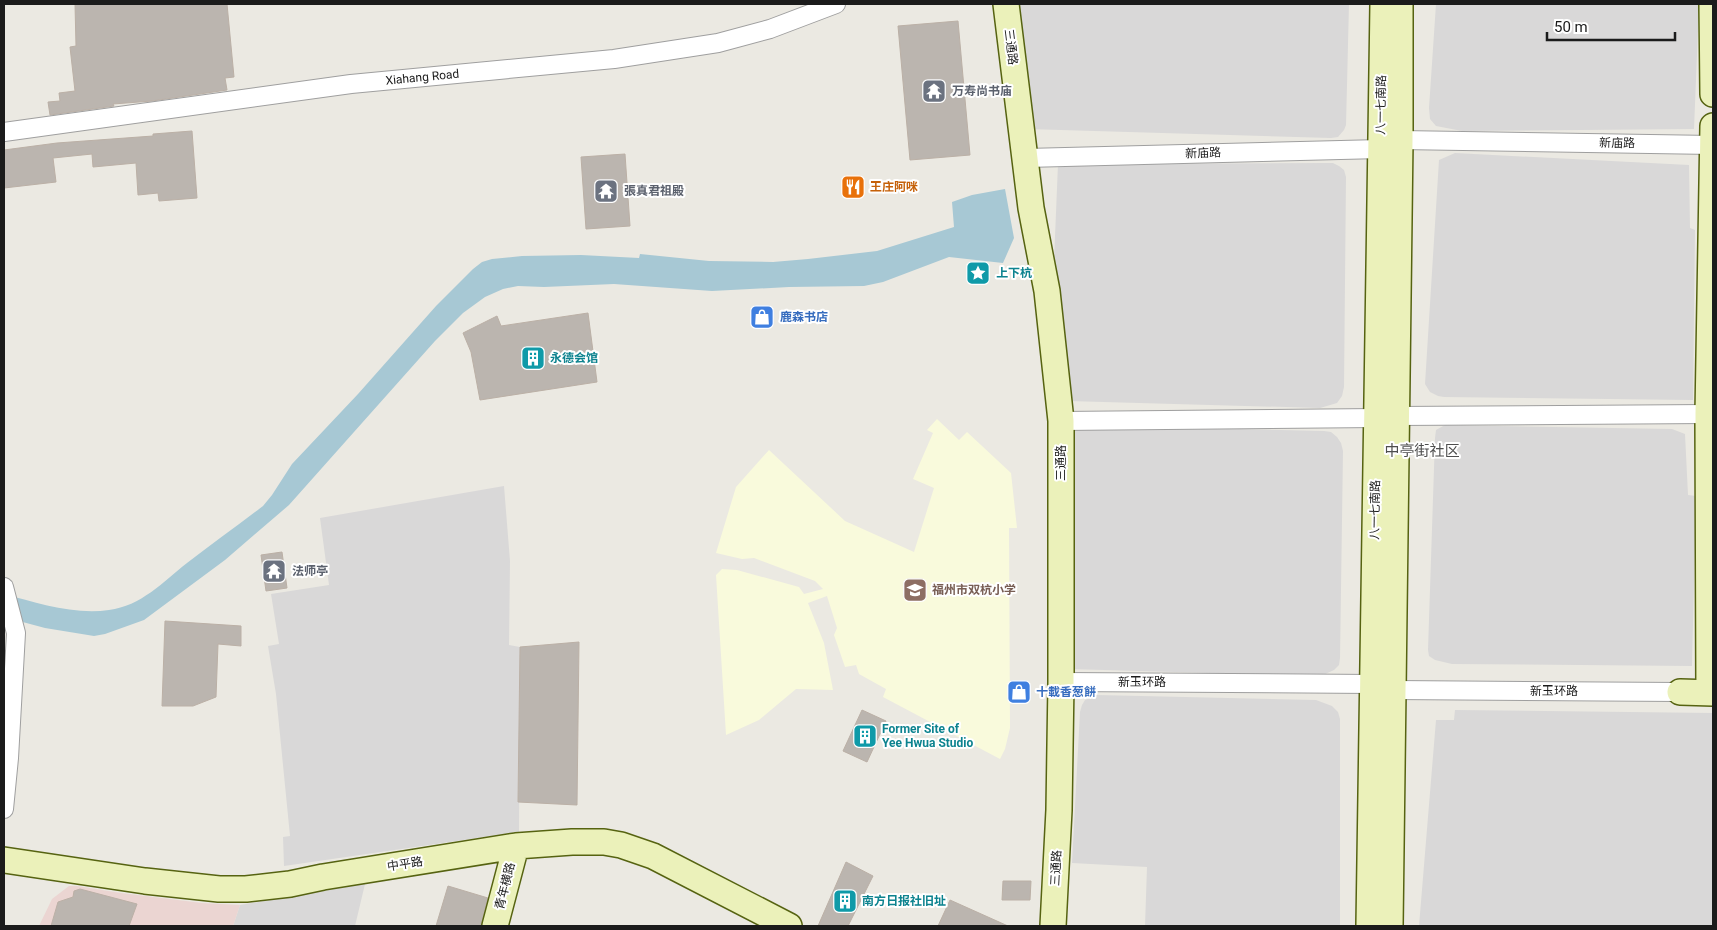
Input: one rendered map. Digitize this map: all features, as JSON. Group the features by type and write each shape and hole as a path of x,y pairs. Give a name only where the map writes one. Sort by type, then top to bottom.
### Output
{"street":[{"name":"Xiahang Road","path":"4,132 351,84 614,59 718,43 770,29 836,4"},
{"name":"三通路","path":"1006,4 1031,208 1047,291 1061,421 1059,810 1053,926"},
{"name":"八一七南路","path":"1383,4 1390,145"},
{"name":"八一七南路","path":"1390,926 1383,687 1390,145 1400,4"},
{"path":"1712,4 1713,94"},
{"path":"1711,693 1710,414 1713,126"},
{"name":"新庙路","path":"1026,158 1390,145 1713,145"},
{"path":"1061,421 1710,414"},
{"path":"4,588 16,634 4,809"},
{"name":"新玉环路","path":"1061,682 1711,693"},
{"name":"八一七南路","path":"1369,926 1383,687"},
{"name":"中平路","path":"4,860 145,881 219,889 246,889 290,884 516,846 587,841 621,845 638,850 672,865 788,926"},
{"name":"青年横路","path":"495,926 516,846"}],"shaded area":[{"path":"1019,4 1349,4 1346,125 1338,137 1331,138 1027,129"},
{"path":"1436,4 1699,4 1694,129 1462,131 1436,126 1430,119 1429,108"},
{"path":"1455,153 1689,165 1690,228 1695,230 1693,400 1444,397 1430,392 1425,384 1439,160"},
{"path":"1333,163 1344,170 1346,177 1344,387 1342,396 1337,403 1320,408 1068,401 1054,261 1058,164"},
{"name":"福州市双杭小学","path":"937,419 959,440 967,432 1011,473 1017,528 1009,528 1010,728 1005,749 1000,759 883,697 886,689 859,674 856,665 845,667 834,635 837,628 827,596 808,603 824,643 833,690 796,689 759,720 726,735 716,575 722,569 737,570 799,587 804,594 823,589 815,581 754,558 742,559 716,553 736,487 769,450 845,521 914,552 934,488 913,479 933,433 927,430"},
{"path":"1073,425 1324,431 1331,432 1337,437 1343,451 1339,665 1334,670 1321,676 1068,669"},
{"path":"1445,425 1672,429 1685,434 1688,495 1696,496 1692,666 1452,664 1435,660 1429,656 1435,438 1436,430"},
{"path":"504,486 510,561 509,645 520,647 519,832 284,866 283,837 290,836 276,694 268,646 279,644 271,594 329,585 320,518"},
{"path":"1097,695 1316,700 1332,706 1338,712 1340,719 1340,926 1145,926 1147,867 1072,863 1080,712 1085,700"},
{"path":"1455,710 1713,713 1713,926 1419,926 1436,720 1454,720"},
{"path":"365,884 355,926 233,926 240,905"},
{"path":"69,886 202,903 240,905 233,926 39,926 52,899"}],"water":[{"path":"1005,189 1014,238 1003,263 949,257 883,282 864,286 712,291 614,284 544,287 518,286 503,289 485,297 463,313 435,341 289,505 225,560 144,620 94,636 45,628 4,617 4,594 69,610 96,611 121,608 151,592 263,506 292,464 358,394 436,306 482,262 522,256 581,255 639,258 640,254 709,261 773,262 877,251 954,227 952,202 972,195"}],"building":[{"path":"75,4 227,4 234,77 225,78 227,90 152,101 113,104 114,106 50,115 48,102 60,101 59,93 75,91 70,47 76,46"},
{"name":"万寿尚书庙","path":"958,21 970,155 910,160 898,26"},
{"path":"192,131 197,198 159,201 158,193 138,195 136,163 93,167 92,154 53,158 56,182 4,188 4,150 57,143 153,136 153,134"},
{"name":"張真君祖殿","path":"625,154 630,226 586,229 581,157"},
{"name":"永德会馆","path":"588,313 597,382 480,400 471,352 463,333 497,316 501,326"},
{"name":"法师亭","path":"282,552 287,588 266,591 261,555"},
{"path":"165,621 241,626 241,646 218,644 216,697 193,706 162,706"},
{"path":"579,642 577,805 518,802 520,647"},
{"name":"Former Site of Yee Hwua Studio","path":"862,710 886,721 867,762 843,751"},
{"name":"南方日报社旧址","path":"846,862 873,876 848,926 818,926"},
{"path":"1003,881 1031,881 1030,900 1002,900"},
{"path":"448,886 488,898 481,926 436,926"},
{"path":"80,889 137,904 129,926 51,926 58,902 73,897 74,891"},
{"path":"950,900 1008,926 938,926"}],"place":[{"name":"万寿尚书庙","path":"934,91"},
{"name":"王庄阿咪","path":"853,187"},
{"name":"張真君祖殿","path":"606,191"},
{"name":"上下杭","path":"978,273"},
{"name":"鹿森书店","path":"762,317"},
{"name":"永德会馆","path":"533,358"},
{"name":"法师亭","path":"274,571"},
{"name":"福州市双杭小学","path":"915,590"},
{"name":"十載香葱餅","path":"1019,692"},
{"name":"Former Site of Yee Hwua Studio","path":"865,736"},
{"name":"南方日报社旧址","path":"845,901"}],"district":[{"name":"中亭街社区","path":"1422,451"}]}
